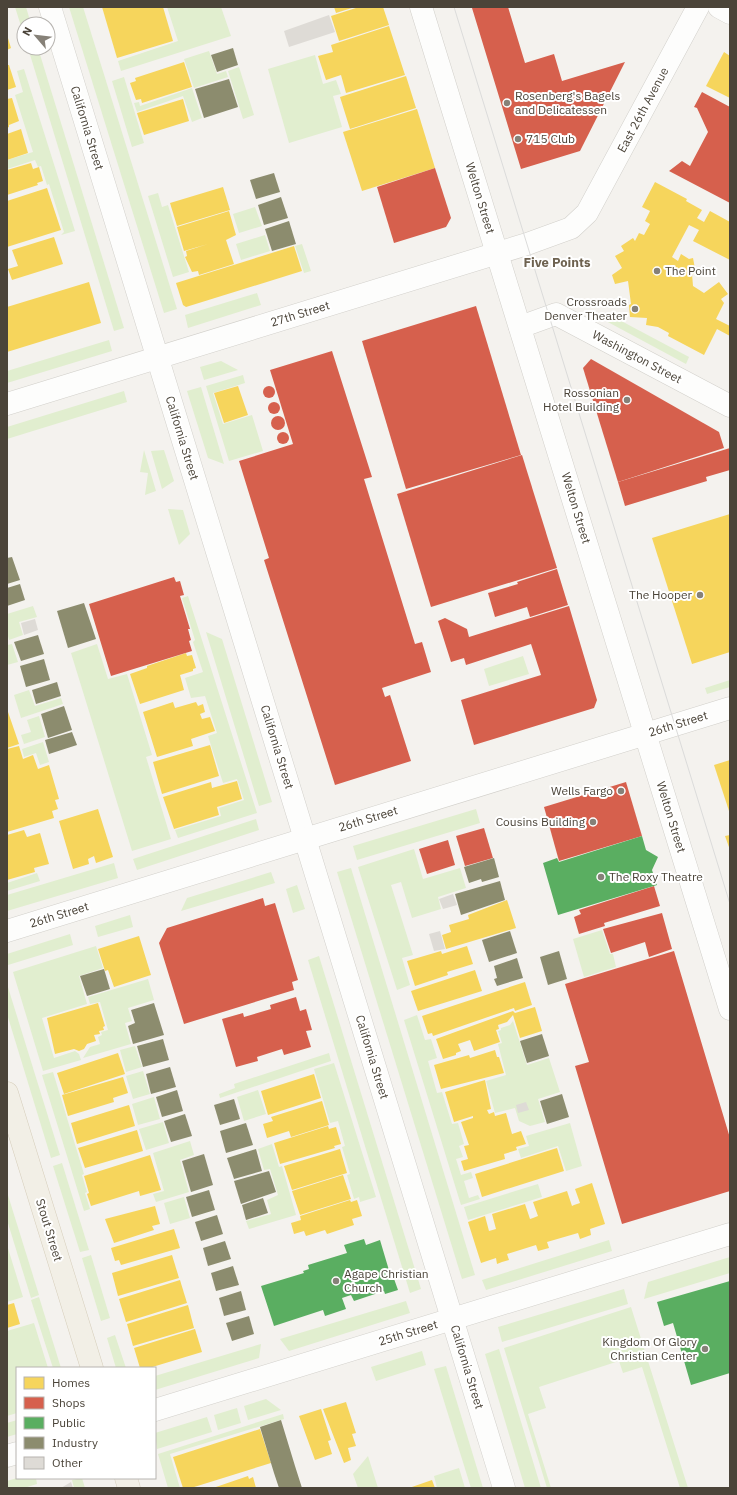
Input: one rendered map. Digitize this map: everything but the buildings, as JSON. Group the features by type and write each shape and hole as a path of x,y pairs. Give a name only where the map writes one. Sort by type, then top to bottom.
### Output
{"main road":[{"name":"Stout Street","path":"7,1093 92,1367"}],"street":[{"name":"California Street","path":"50,7 504,1488"},
{"name":"Welton Street","path":"421,7 730,1009"},
{"name":"East 26th Avenue","path":"587,213 698,7"},
{"path":"719,7 730,13"},
{"name":"27th Street","path":"7,404 497,253 571,228 587,213"},
{"name":"Washington Street","path":"520,327 556,314 730,406"},
{"name":"26th Street","path":"7,931 730,708"},
{"name":"25th Street","path":"156,1410 730,1234"}],"green space":[{"path":"15,7 26,7 29,16 18,16"},
{"path":"69,7 83,7 177,309 164,313"},
{"path":"167,7 221,7 231,36 121,71 118,61 178,41"},
{"path":"209,51 217,74 226,71 228,77 194,88 184,59"},
{"path":"315,55 323,84 336,80 341,94 333,96 342,127 289,143 268,69"},
{"path":"30,56 40,56 124,328 114,331"},
{"path":"239,67 254,115 243,119 228,71"},
{"path":"24,69 75,231 61,235 64,232 49,184 47,185 41,166 38,167 35,160 7,169 7,160 33,152 15,95 23,92 17,71"},
{"path":"124,77 144,143 132,147 112,81"},
{"path":"192,88 202,118 192,122 183,96 137,112 134,103 139,102 140,106"},
{"path":"158,193 162,207 168,205 189,272 173,277 148,196"},
{"path":"255,207 262,226 239,233 233,214"},
{"path":"265,235 270,251 241,260 236,244"},
{"path":"302,244 311,271 304,273 295,246"},
{"path":"257,293 261,305 188,328 185,315"},
{"path":"610,315 689,357 686,364 606,321"},
{"path":"109,340 112,351 7,383 7,371"},
{"path":"221,361 238,370 204,380 200,367"},
{"path":"243,375 245,383 213,393 223,424 252,415 263,451 229,461 206,386"},
{"path":"201,387 224,464 208,458 187,391"},
{"path":"124,391 127,402 7,439 7,427"},
{"path":"144,450 156,491 145,495 148,473 140,472"},
{"path":"164,450 174,481 162,489 151,451"},
{"path":"168,509 183,510 190,534 179,545"},
{"path":"188,596 257,813 178,838 175,830 221,816 219,808 244,800 237,779 223,783 208,736 217,733 205,696 191,698 185,678 203,672 193,642 195,640 182,598"},
{"path":"33,606 37,617 19,622 23,635 9,640 7,632 7,614"},
{"path":"206,632 222,639 272,802 259,806"},
{"path":"12,644 18,662 7,665 7,645"},
{"path":"97,644 108,679 127,674 152,755 146,757 171,839 132,851 71,653"},
{"path":"523,656 529,674 489,686 484,669"},
{"path":"730,680 730,687 707,694 705,688"},
{"path":"29,690 35,706 61,698 63,704 21,718 14,695"},
{"path":"39,716 45,737 24,744 21,735 31,732 27,720"},
{"path":"43,742 49,762 40,765 36,753 24,757 22,749"},
{"path":"476,809 480,823 357,860 353,846"},
{"path":"256,819 259,830 137,870 133,859"},
{"path":"414,849 423,879 460,868 466,888 438,897 441,909 412,918 401,882 391,885 413,955 402,958 410,985 397,990 358,867"},
{"path":"114,863 118,878 7,911 7,895"},
{"path":"351,868 475,1275 462,1279 337,872"},
{"path":"271,872 275,883 181,911 187,898"},
{"path":"37,873 40,881 7,891 7,883"},
{"path":"297,885 305,909 293,913 286,889"},
{"path":"130,915 133,927 98,937 95,926"},
{"path":"602,930 610,954 613,954 616,967 584,977 573,939"},
{"path":"70,934 73,945 8,965 7,954"},
{"path":"96,946 103,968 79,976 87,1004 42,1018 54,1058 75,1051 79,1054 81,1060 43,1071 13,972"},
{"path":"319,956 421,1289 410,1293 308,960"},
{"path":"148,979 154,1000 128,1008 132,1021 125,1023 131,1044 83,1058 90,1047 100,1044 98,1037 102,1035 101,1032 108,1030 100,1002 90,1004 88,997"},
{"path":"7,984 60,1155 51,1158 7,1014"},
{"path":"417,1015 425,1040 431,1039 437,1058 428,1061 437,1093 442,1092 452,1124 458,1123 464,1144 459,1146 463,1157 456,1159 461,1175 471,1172 473,1178 464,1181 469,1198 478,1195 480,1199 461,1205 404,1020"},
{"path":"513,1021 527,1065 549,1058 560,1092 538,1099 545,1122 530,1126 519,1121 515,1108 495,1113 486,1081 506,1075 498,1044 502,1043 498,1031 501,1030 501,1028 510,1025"},
{"path":"135,1046 142,1067 126,1072 120,1050"},
{"path":"329,1053 331,1061 220,1098 219,1094 235,1088 234,1084"},
{"path":"334,1063 376,1197 360,1202 359,1197 354,1199 347,1175 350,1174 342,1147 345,1146 338,1121 330,1123 314,1069"},
{"path":"143,1071 150,1094 133,1099 126,1076"},
{"path":"53,1072 84,1174 82,1175 87,1192 85,1193 90,1209 84,1211 42,1075"},
{"path":"258,1090 266,1114 244,1121 237,1097"},
{"path":"154,1097 160,1119 138,1125 132,1104"},
{"path":"163,1122 169,1143 146,1150 139,1129"},
{"path":"570,1123 582,1166 566,1171 558,1146 521,1158 518,1149 529,1146 526,1136"},
{"path":"190,1141 194,1155 180,1160 189,1192 156,1202 153,1194 164,1191 153,1153"},
{"path":"272,1144 279,1167 282,1166 296,1215 249,1229 246,1221 271,1214 267,1200 278,1195 270,1169 264,1170 258,1149"},
{"path":"62,1163 89,1250 80,1252 53,1166"},
{"path":"538,1184 542,1197 468,1220 464,1207"},
{"path":"7,1192 39,1295 31,1298 7,1220"},
{"path":"184,1197 190,1218 170,1224 164,1203"},
{"path":"609,1240 612,1251 486,1290 482,1280"},
{"path":"7,1245 23,1297 7,1302"},
{"path":"91,1255 110,1318 101,1321 82,1258"},
{"path":"730,1257 730,1273 644,1299 648,1282"},
{"path":"624,1289 628,1304 502,1342 498,1327"},
{"path":"39,1297 61,1367 53,1367 31,1300"},
{"path":"406,1301 410,1313 289,1351 280,1339"},
{"path":"631,1307 688,1488 680,1488 642,1367 623,1373 619,1361 539,1387 546,1408 528,1414 551,1488 547,1488 504,1348"},
{"path":"34,1323 48,1367 16,1367 16,1413 7,1416 7,1331"},
{"path":"115,1335 126,1367 116,1367 107,1338"},
{"path":"261,1344 259,1358 156,1390 156,1376"},
{"path":"499,1349 541,1488 525,1488 485,1354"},
{"path":"422,1351 426,1365 376,1381 371,1367"},
{"path":"446,1366 483,1488 471,1488 434,1369"},
{"path":"266,1399 281,1410 248,1420 244,1406"},
{"path":"237,1408 241,1423 218,1430 214,1415"},
{"path":"283,1414 284,1419 170,1454 180,1488 168,1488 158,1454"},
{"path":"207,1417 212,1432 157,1449 156,1433"},
{"path":"16,1420 16,1434 7,1437 7,1423"},
{"path":"368,1456 378,1488 358,1488 353,1474"},
{"path":"459,1468 465,1488 437,1488 434,1476"},
{"path":"16,1478 36,1479 37,1484 24,1488 7,1488 7,1481"},
{"path":"82,1479 85,1488 74,1488 72,1480"}],"tram line":[{"path":"454,7 730,904"}],"place":[{"name":"Rosenberg's Bagels and Delicatessen","path":"507,103"},
{"name":"715 Club","path":"518,139"},
{"name":"The Point","path":"657,271"},
{"name":"Crossroads Denver Theater","path":"635,309"},
{"name":"Rossonian Hotel Building","path":"627,400"},
{"name":"The Hooper","path":"700,595"},
{"name":"Wells Fargo","path":"621,791"},
{"name":"Cousins Building","path":"593,822"},
{"name":"The Roxy Theatre","path":"601,877"},
{"name":"Agape Christian Church","path":"336,1281"},
{"name":"Kingdom Of Glory Christian Center","path":"705,1349"}],"district":[{"name":"Five Points","path":"557,262"}]}
